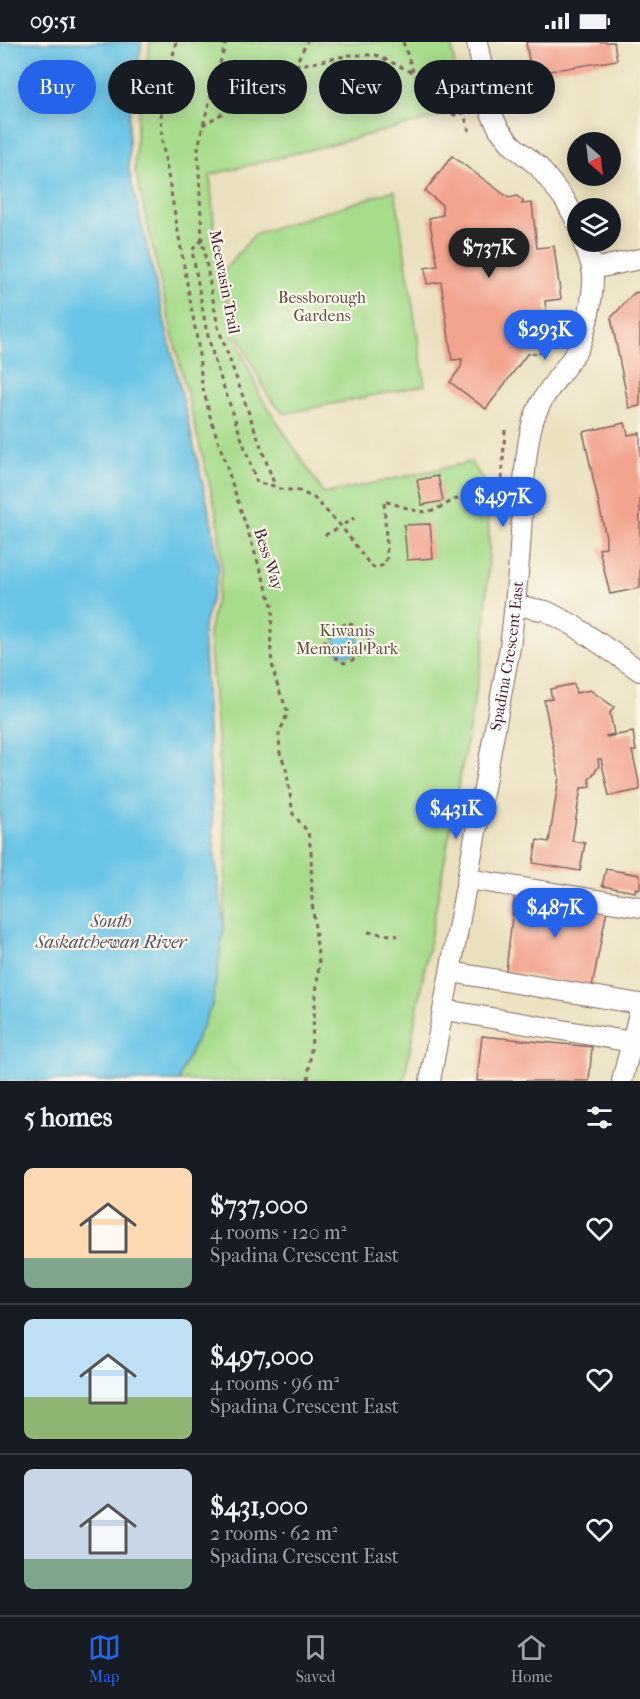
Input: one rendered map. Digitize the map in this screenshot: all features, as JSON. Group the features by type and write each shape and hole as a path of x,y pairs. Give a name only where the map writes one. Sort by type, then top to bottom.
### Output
{"street":[{"path":"477,42 491,113 495,122 512,144 538,166 567,204"},
{"name":"Spadina Crescent East","path":"430,1081 452,972 510,646 531,431 534,416 545,395 581,342 591,300 592,269 586,252"},
{"path":"592,269 640,259"},
{"path":"515,605 546,611 573,625 640,671"},
{"path":"468,879 640,907"},
{"path":"452,972 640,1004"},
{"path":"444,1010 632,1042"},
{"path":"622,1081 640,1010"}],"path":[{"name":"Bess Way","path":"176,42 161,110 162,141 198,345 202,384 210,416 273,608 270,660 277,686 288,712 279,734 280,753 286,768 293,814 308,832 311,851 312,902 319,963 308,1081"},
{"name":"Meewasin Trail","path":"226,42 198,149 202,240 218,327 275,486"},
{"path":"298,60 307,42"},
{"path":"403,42 414,73"},
{"path":"307,64 349,55 376,55 414,73"},
{"path":"203,125 221,114"},
{"path":"464,114 470,131"},
{"path":"202,240 192,250 206,328 214,359 257,483 299,491 314,498 341,526 370,565 375,568 384,565 387,557 384,501 420,512 435,510 456,500 489,501 501,492 505,430"},
{"path":"344,525 354,518"},
{"path":"325,535 337,529"},
{"path":"349,623 370,635 366,648 358,660 344,663 320,648 334,628 349,623"},
{"path":"368,932 398,936"}],"green space":[{"name":"Kiwanis Memorial Park","path":"150,42 451,42 454,60 414,60 414,114 450,114 210,175 218,274 235,337 261,397 324,494 471,462 488,487 489,554 484,647 404,1081 179,1081 212,1005 224,927 226,850 209,633 222,570 218,519 135,170 138,114 195,114 195,60 147,60"},
{"name":"Bessborough Gardens","path":"395,190 425,385 283,414 267,394 238,335 222,273 255,234"}],"water":[{"name":"South Saskatchewan River","path":"0,42 142,42 139,60 108,60 108,114 130,114 129,170 211,519 219,570 203,630 214,848 224,927 212,1005 179,1081 0,1081"},
{"path":"347,631 356,634 359,643 356,652 347,655 338,652 335,643 338,634"}],"building":[{"path":"526,42 614,42 617,60 555,70 555,60 529,60"},
{"path":"452,156 509,198 517,196 523,201 522,204 532,203 537,248 554,246 561,299 545,301 550,341 538,343 540,353 527,354 486,409 450,382 461,367 462,359 452,360 441,282 427,284 425,268 438,266 429,218 443,215 442,205 425,191"},
{"path":"640,292 640,406 629,408 611,318 634,293"},
{"path":"625,423 628,435 640,433 640,588 610,594 599,549 606,547 606,537 583,432"},
{"path":"438,476 443,501 422,505 417,480"},
{"path":"430,524 433,558 407,560 404,525"},
{"path":"574,684 576,693 590,690 614,707 610,713 614,734 607,737 633,732 636,751 632,751 640,786 640,790 609,796 601,759 598,759 599,766 589,780 591,787 581,788 572,841 585,843 580,871 533,863 537,840 549,842 559,777 544,700 552,699 550,689"},
{"path":"606,869 640,875 640,889 636,888 635,892 602,886"},
{"path":"515,891 607,910 592,987 506,971"},
{"path":"482,1036 592,1047 589,1081 477,1081"}]}
